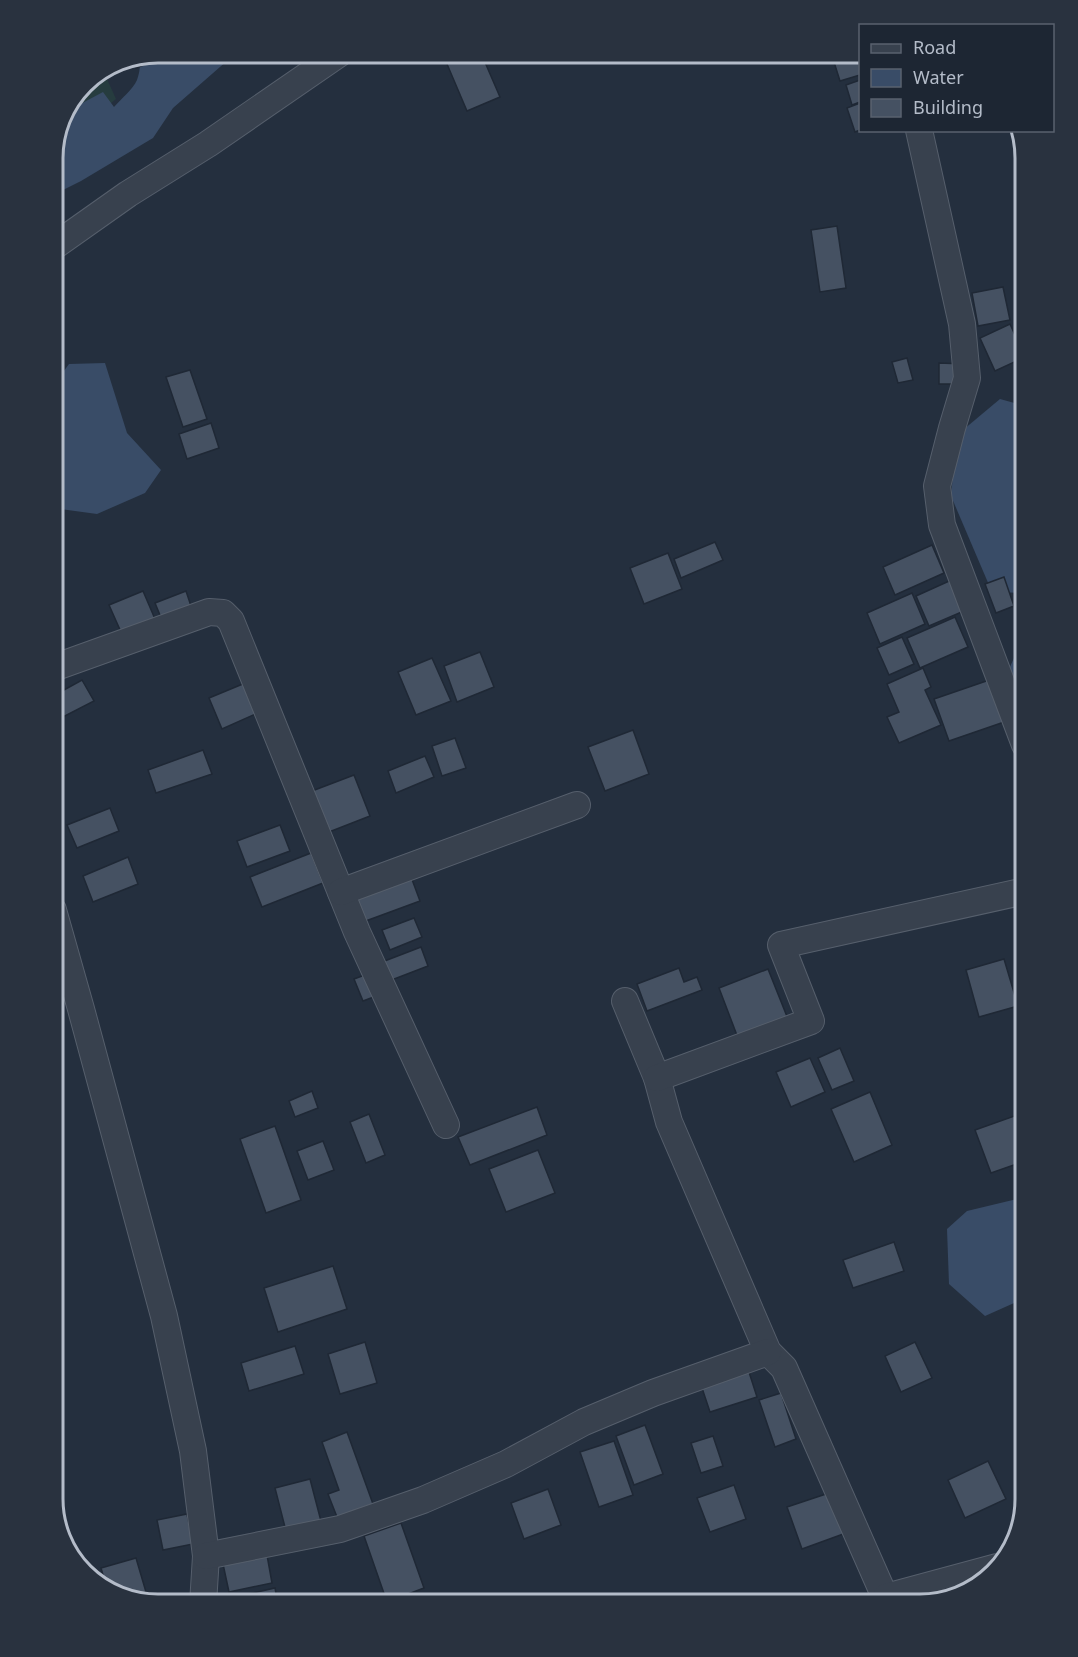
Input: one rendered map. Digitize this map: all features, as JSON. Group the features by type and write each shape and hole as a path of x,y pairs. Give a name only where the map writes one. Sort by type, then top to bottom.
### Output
{"street":[{"path":"63,240 128,194 208,144 324,63"},
{"path":"919,132 962,324 967,378 937,486 942,525 1015,716"},
{"path":"63,664 209,612 223,613 231,621 357,932 446,1125"},
{"path":"341,892 577,805"},
{"path":"657,1078 811,1021 781,945 1015,893"},
{"path":"63,961 164,1316 193,1451 206,1556 204,1594"},
{"path":"625,1000 657,1078 669,1122 768,1352 784,1368 884,1594"},
{"path":"206,1556 340,1529 423,1500 506,1464 584,1422 652,1393 768,1352"},
{"path":"910,1594 980,1572"}],"green space":[{"path":"107,78 116,99 65,140 70,122 79,105"}],"water":[{"path":"225,63 173,108 153,138 63,190 65,140 70,122 79,105 103,92 114,107 130,90 139,74 140,65"},
{"path":"105,363 127,433 161,470 145,493 97,514 63,509 63,372 69,364"},
{"path":"1000,399 1015,403 1015,593 992,592 951,496 957,435"},
{"path":"1015,656 1015,679 1008,671"},
{"path":"1015,1199 1015,1302 985,1316 949,1284 947,1229 967,1211"}],"building":[{"path":"447,63 485,63 500,97 467,111"},
{"path":"834,63 859,63 859,75 840,81"},
{"path":"859,80 859,102 852,105 846,85"},
{"path":"859,103 859,130 855,132 847,108"},
{"path":"837,226 846,288 820,292 811,230"},
{"path":"1003,287 1010,320 978,326 972,293"},
{"path":"1010,324 1015,335 1015,362 995,371 980,338"},
{"path":"907,358 913,380 898,383 892,362"},
{"path":"939,363 965,364 964,384 939,384"},
{"path":"190,370 207,419 183,427 166,377"},
{"path":"211,423 219,448 187,459 179,434"},
{"path":"715,542 723,560 681,578 674,559"},
{"path":"932,545 944,573 895,595 883,567"},
{"path":"668,553 682,589 644,604 630,568"},
{"path":"958,577 971,608 929,626 916,596"},
{"path":"1004,577 1014,606 996,613 985,584"},
{"path":"143,591 155,619 121,632 109,605"},
{"path":"186,591 192,609 162,620 155,603"},
{"path":"912,593 925,624 880,644 867,613"},
{"path":"955,617 968,647 920,668 907,638"},
{"path":"902,637 914,664 889,675 877,648"},
{"path":"480,652 494,687 457,702 444,666"},
{"path":"432,658 451,701 416,715 398,672"},
{"path":"923,668 931,687 925,690 941,725 899,743 887,717 899,712 887,684"},
{"path":"995,678 1010,720 949,741 934,699"},
{"path":"82,680 94,701 63,717 63,690"},
{"path":"250,681 262,711 222,729 209,698"},
{"path":"633,730 649,774 605,791 588,747"},
{"path":"455,738 466,768 442,776 432,746"},
{"path":"203,750 212,774 156,793 148,770"},
{"path":"425,756 434,777 396,793 388,771"},
{"path":"354,775 370,816 329,832 312,791"},
{"path":"110,808 119,831 77,848 67,825"},
{"path":"280,825 290,851 247,867 237,841"},
{"path":"311,853 323,883 262,907 250,877"},
{"path":"128,857 138,884 93,902 83,876"},
{"path":"410,874 420,901 363,922 353,896"},
{"path":"414,918 422,937 390,950 382,930"},
{"path":"421,947 428,966 389,981 382,962"},
{"path":"1004,959 1015,996 1015,1007 979,1017 966,970"},
{"path":"679,968 684,982 697,977 702,990 647,1011 637,984"},
{"path":"768,969 788,1019 738,1038 719,988"},
{"path":"370,973 379,995 363,1001 354,979"},
{"path":"840,1048 854,1081 832,1090 818,1058"},
{"path":"810,1058 825,1092 791,1107 776,1072"},
{"path":"312,1091 318,1108 295,1117 289,1101"},
{"path":"870,1092 892,1145 854,1162 831,1109"},
{"path":"537,1107 547,1135 470,1165 458,1137"},
{"path":"369,1114 385,1155 366,1163 350,1122"},
{"path":"1015,1116 1015,1165 991,1173 975,1130"},
{"path":"275,1126 301,1200 266,1213 240,1139"},
{"path":"323,1141 334,1170 308,1180 297,1151"},
{"path":"538,1150 555,1193 506,1212 489,1169"},
{"path":"894,1242 904,1271 853,1288 843,1260"},
{"path":"333,1266 347,1309 278,1332 264,1288"},
{"path":"365,1342 377,1383 340,1394 328,1354"},
{"path":"915,1342 932,1378 901,1392 885,1356"},
{"path":"295,1346 304,1374 249,1391 241,1363"},
{"path":"748,1369 757,1397 710,1412 701,1385"},
{"path":"781,1393 796,1439 775,1447 759,1400"},
{"path":"645,1425 663,1474 634,1485 616,1436"},
{"path":"347,1432 373,1504 337,1517 328,1494 339,1490 322,1442"},
{"path":"713,1436 723,1466 701,1473 691,1443"},
{"path":"614,1441 633,1495 599,1507 580,1452"},
{"path":"988,1461 1006,1499 965,1518 948,1480"},
{"path":"310,1479 322,1525 287,1535 275,1488"},
{"path":"734,1485 746,1519 710,1532 697,1498"},
{"path":"548,1489 561,1525 524,1539 511,1503"},
{"path":"832,1492 846,1533 802,1549 787,1507"},
{"path":"187,1514 193,1544 163,1550 157,1520"},
{"path":"401,1523 424,1588 408,1594 384,1594 364,1536"},
{"path":"267,1555 272,1583 229,1592 223,1564"},
{"path":"136,1558 146,1592 116,1584 104,1577 101,1568"},
{"path":"275,1588 276,1594 249,1594"}]}
